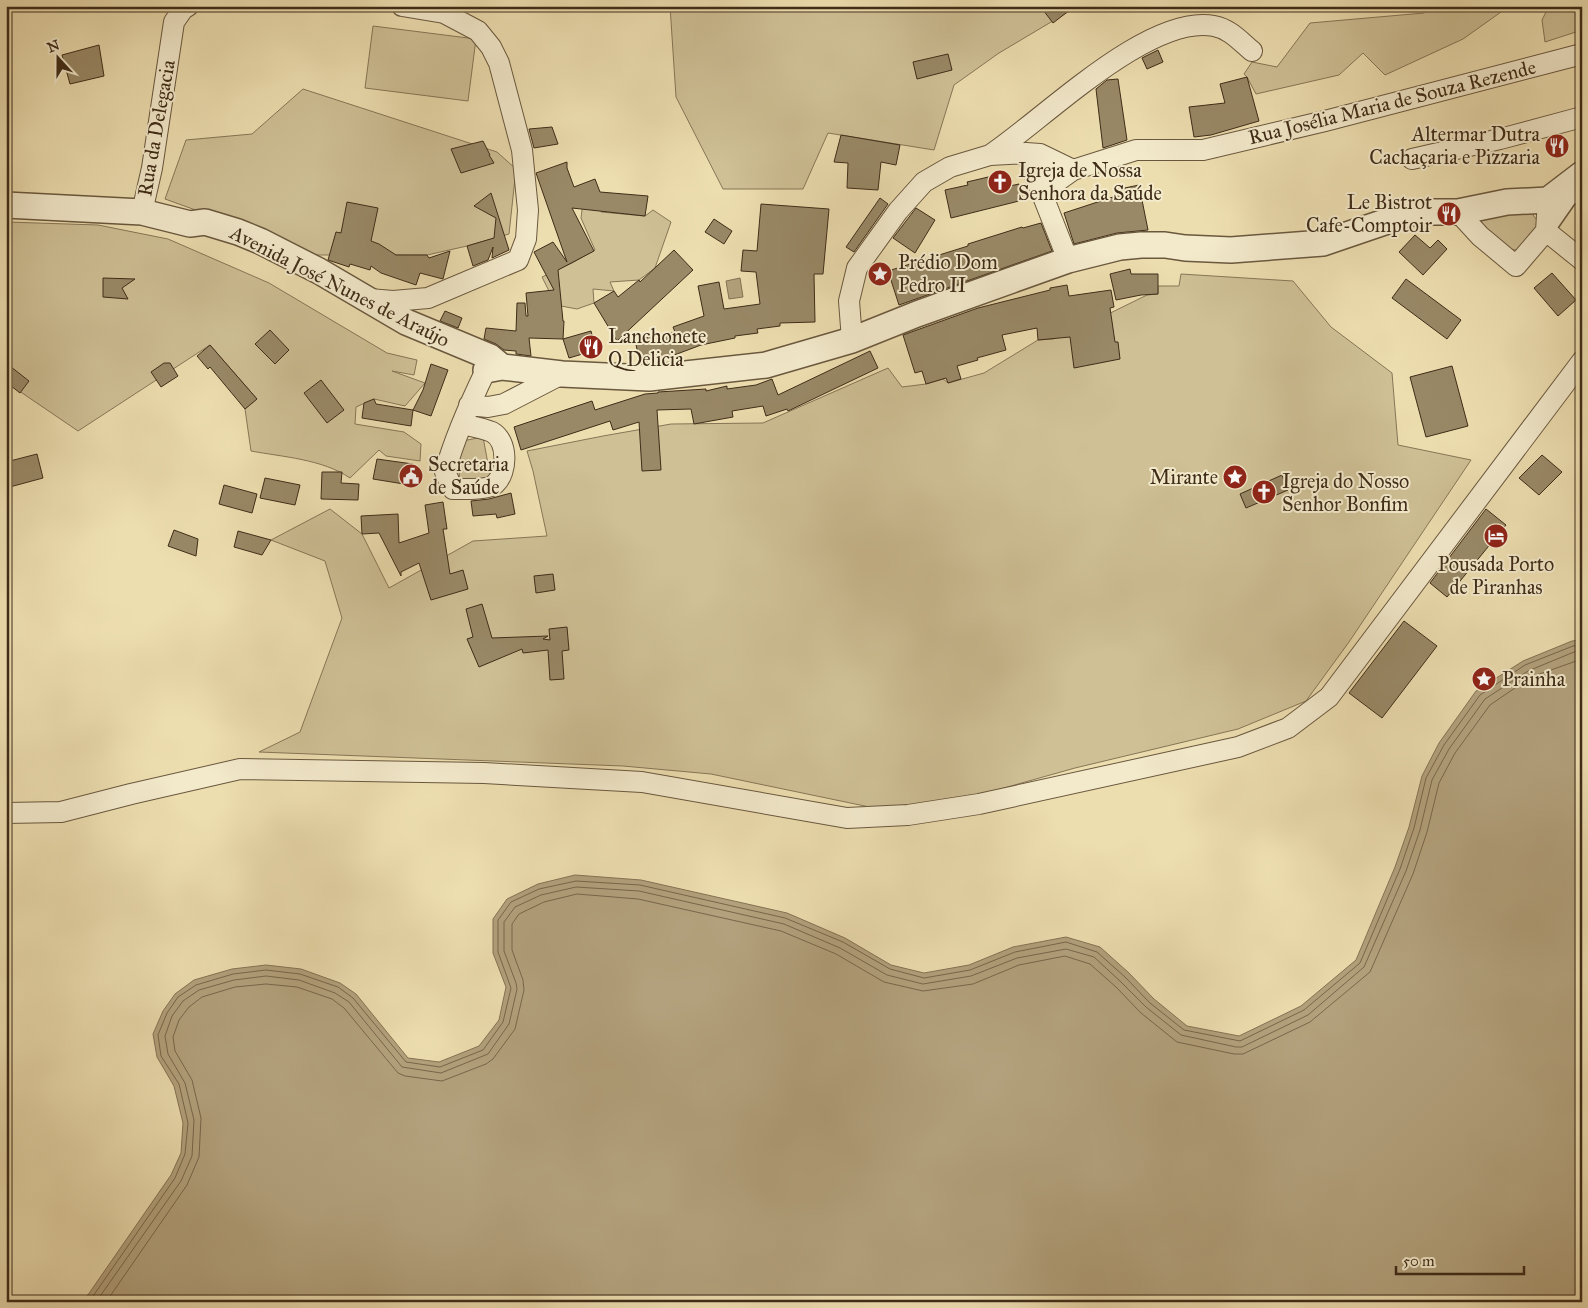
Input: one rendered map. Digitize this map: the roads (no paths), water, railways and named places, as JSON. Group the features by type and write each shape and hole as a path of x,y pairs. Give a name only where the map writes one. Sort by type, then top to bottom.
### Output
{"street":[{"name":"Rua da Delegacia","path":"142,212 152,168 174,22 183,9 188,6"},
{"path":"367,298 393,301 428,298 518,260 526,239 528,210 522,150 499,63 491,47 478,31 444,13 402,6"},
{"path":"990,155 1101,69 1131,50 1174,30 1203,24 1216,26 1228,31 1252,51"},
{"name":"Rua Josélia Maria de Souza Rezende","path":"1042,192 1073,170 1136,150 1203,150 1324,121 1582,54"},
{"path":"1412,159 1500,139 1582,117"},
{"path":"1026,153 1068,260"},
{"path":"852,340 848,301 857,268 898,211 924,182 950,166 990,155 1040,154 1073,170"},
{"path":"562,374 504,404 465,414 493,365 562,374 648,378 766,365 852,340 917,314 1068,260 1120,247 1141,244 1231,250 1322,243 1414,212 1458,212 1507,202 1548,200 1582,174"},
{"path":"1458,212 1480,236 1516,266 1546,231 1570,198 1582,192"},
{"path":"1546,231 1548,200"},
{"path":"6,205 142,212 190,224"},
{"name":"Avenida José Nunes de Araújo","path":"190,224 205,222 238,232 319,271 406,322 493,365"},
{"name":"Avenida José Nunes de Araújo","path":"190,224 201,234 296,273 412,341 493,365"},
{"path":"1546,231 1582,260"},
{"path":"6,813 61,812 240,769 484,773 642,782 847,818 908,815 979,804 1238,747 1288,728 1329,697 1582,362"}],"water":[{"path":"740,278 743,297 729,299 726,281"},
{"path":"1582,640 1582,1302 83,1302 171,1175 181,1153 183,1123 174,1086 157,1057 153,1034 163,1011 175,994 194,980 232,969 266,965 301,969 340,983 356,994 408,1058 439,1062 479,1046 499,1020 506,987 493,953 493,919 507,899 538,884 575,875 641,880 787,913 845,938 891,965 924,973 969,965 1013,947 1066,937 1100,947 1154,999 1187,1026 1239,1036 1301,1006 1356,960 1395,867 1409,827 1422,776 1439,743 1476,691 1523,661 1572,641"}],"place":[{"name":"Altermar Dutra Cachaçaria e Pizzaria","path":"1557,146"},
{"name":"Igreja de Nossa Senhora da Saúde","path":"1000,182"},
{"name":"Le Bistrot Cafe-Comptoir","path":"1449,214"},
{"name":"Prédio Dom Pedro II","path":"880,274"},
{"name":"Lanchonete Q Delicia","path":"591,347"},
{"name":"Secretaria de Saúde","path":"411,476"},
{"name":"Mirante","path":"1235,477"},
{"name":"Igreja do Nosso Senhor Bonfim","path":"1264,492"},
{"name":"Pousada Porto de Piranhas","path":"1496,536"},
{"name":"Prainha","path":"1484,679"}]}
